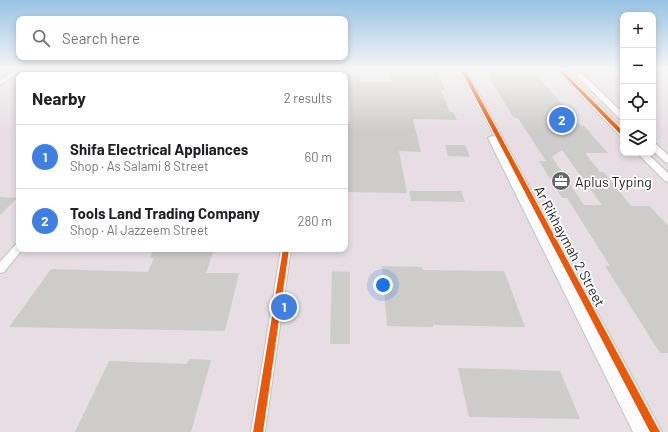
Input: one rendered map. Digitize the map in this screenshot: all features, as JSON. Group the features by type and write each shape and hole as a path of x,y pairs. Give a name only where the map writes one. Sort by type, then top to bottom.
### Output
{"street":[{"name":"Ar Rikhaymah 2 Street","path":"468,90 641,432"},
{"name":"Ar Rikhaymah 2 Street","path":"474,90 655,432"},
{"path":"580,90 620,131"},
{"path":"595,90 620,114"},
{"path":"656,149 668,160"},
{"path":"645,156 668,180"},
{"path":"0,269 16,250"},
{"path":"258,432 286,252"},
{"path":"566,285 577,284"}],"shaded area":[{"path":"0,90 16,90 16,252 348,252 348,90 620,90 620,156 656,156 656,90 668,90 668,432 0,432"}],"building":[{"path":"348,90 441,90 450,112 453,112 457,120 413,119 421,152 399,151 407,193 348,192 348,122 350,122"},
{"path":"497,90 550,90 580,125 584,126 608,153 585,153 600,172 604,172 631,206 650,206 668,226 668,353 660,353 605,266 610,266 567,198 562,198 539,161 546,161 518,118 514,118","holes":["562,150 602,205 584,205 552,157"]},
{"path":"445,145 465,145 470,157 448,156"},
{"path":"409,191 461,191 465,202 411,201"},
{"path":"0,197 16,198 16,199 0,215"},
{"path":"153,252 213,252 206,273 239,273 225,331 9,327 51,269 148,272 154,258 150,258"},
{"path":"382,266 422,267 423,270 504,271 525,327 433,325 433,327 387,326"},
{"path":"332,271 350,272 350,344 330,344"},
{"path":"189,359 211,360 191,432 75,432 109,361 187,364"},
{"path":"458,368 560,371 580,419 469,417"}],"cycle path":[{"path":"474,90 655,432"},
{"path":"580,90 620,131"},
{"path":"258,432 286,252"}],"place":[{"name":"Tools Land Trading Company","path":"562,120"},
{"name":"Aplus Typing","path":"561,181"},
{"name":"Shifa Electrical Appliances","path":"284,307"}]}
